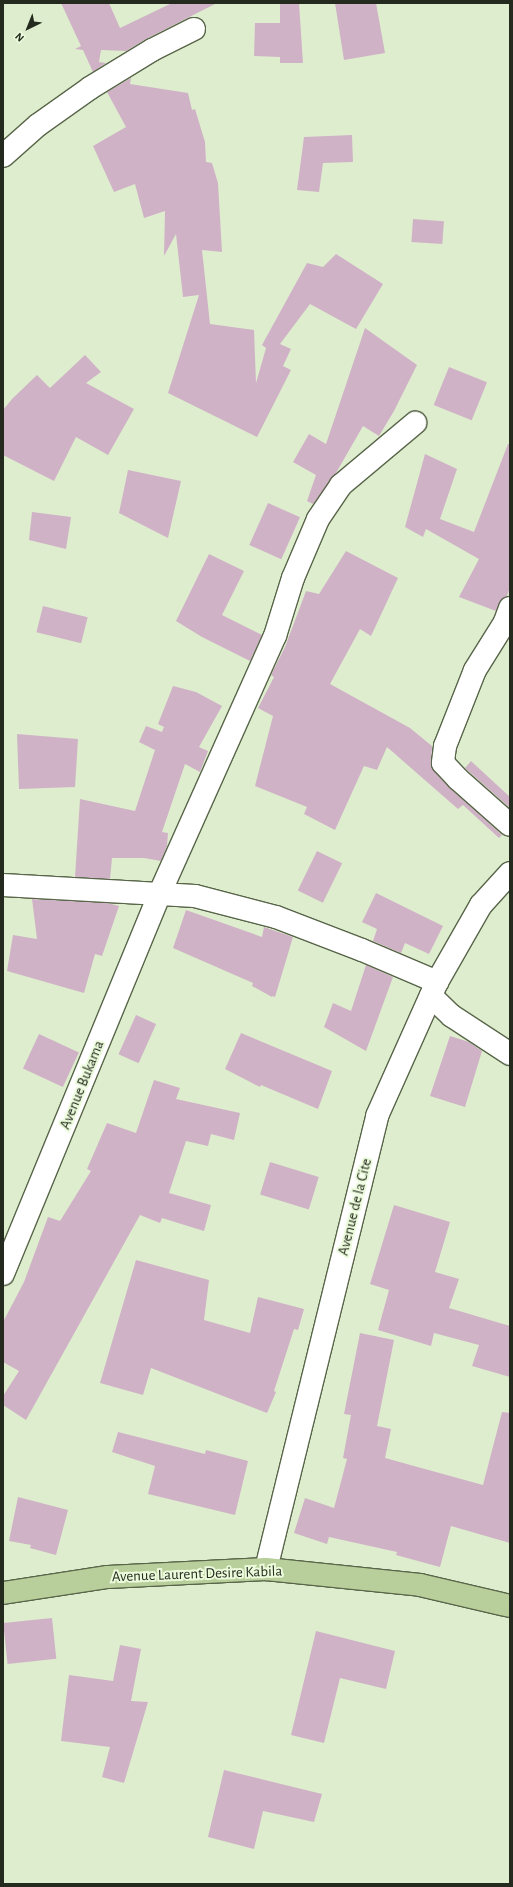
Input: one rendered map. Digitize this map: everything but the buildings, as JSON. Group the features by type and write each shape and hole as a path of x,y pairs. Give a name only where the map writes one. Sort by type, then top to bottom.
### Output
{"main road":[{"name":"Avenue Laurent Desire Kabila","path":"3,1594 108,1577 266,1569 420,1585 510,1606"}],"street":[{"path":"3,156 38,125 90,88 152,50 194,29"},
{"name":"Avenue Bukama","path":"3,1274 159,895 275,636 293,578 318,519 341,485 415,423"},
{"path":"510,608 505,622 474,670 445,746 443,763 458,779 510,825"},
{"name":"Avenue de la Cite","path":"266,1569 377,1116 434,989 481,905 510,873"},
{"path":"3,885 195,896 276,917 362,950 434,989 452,1016 510,1054"}]}
